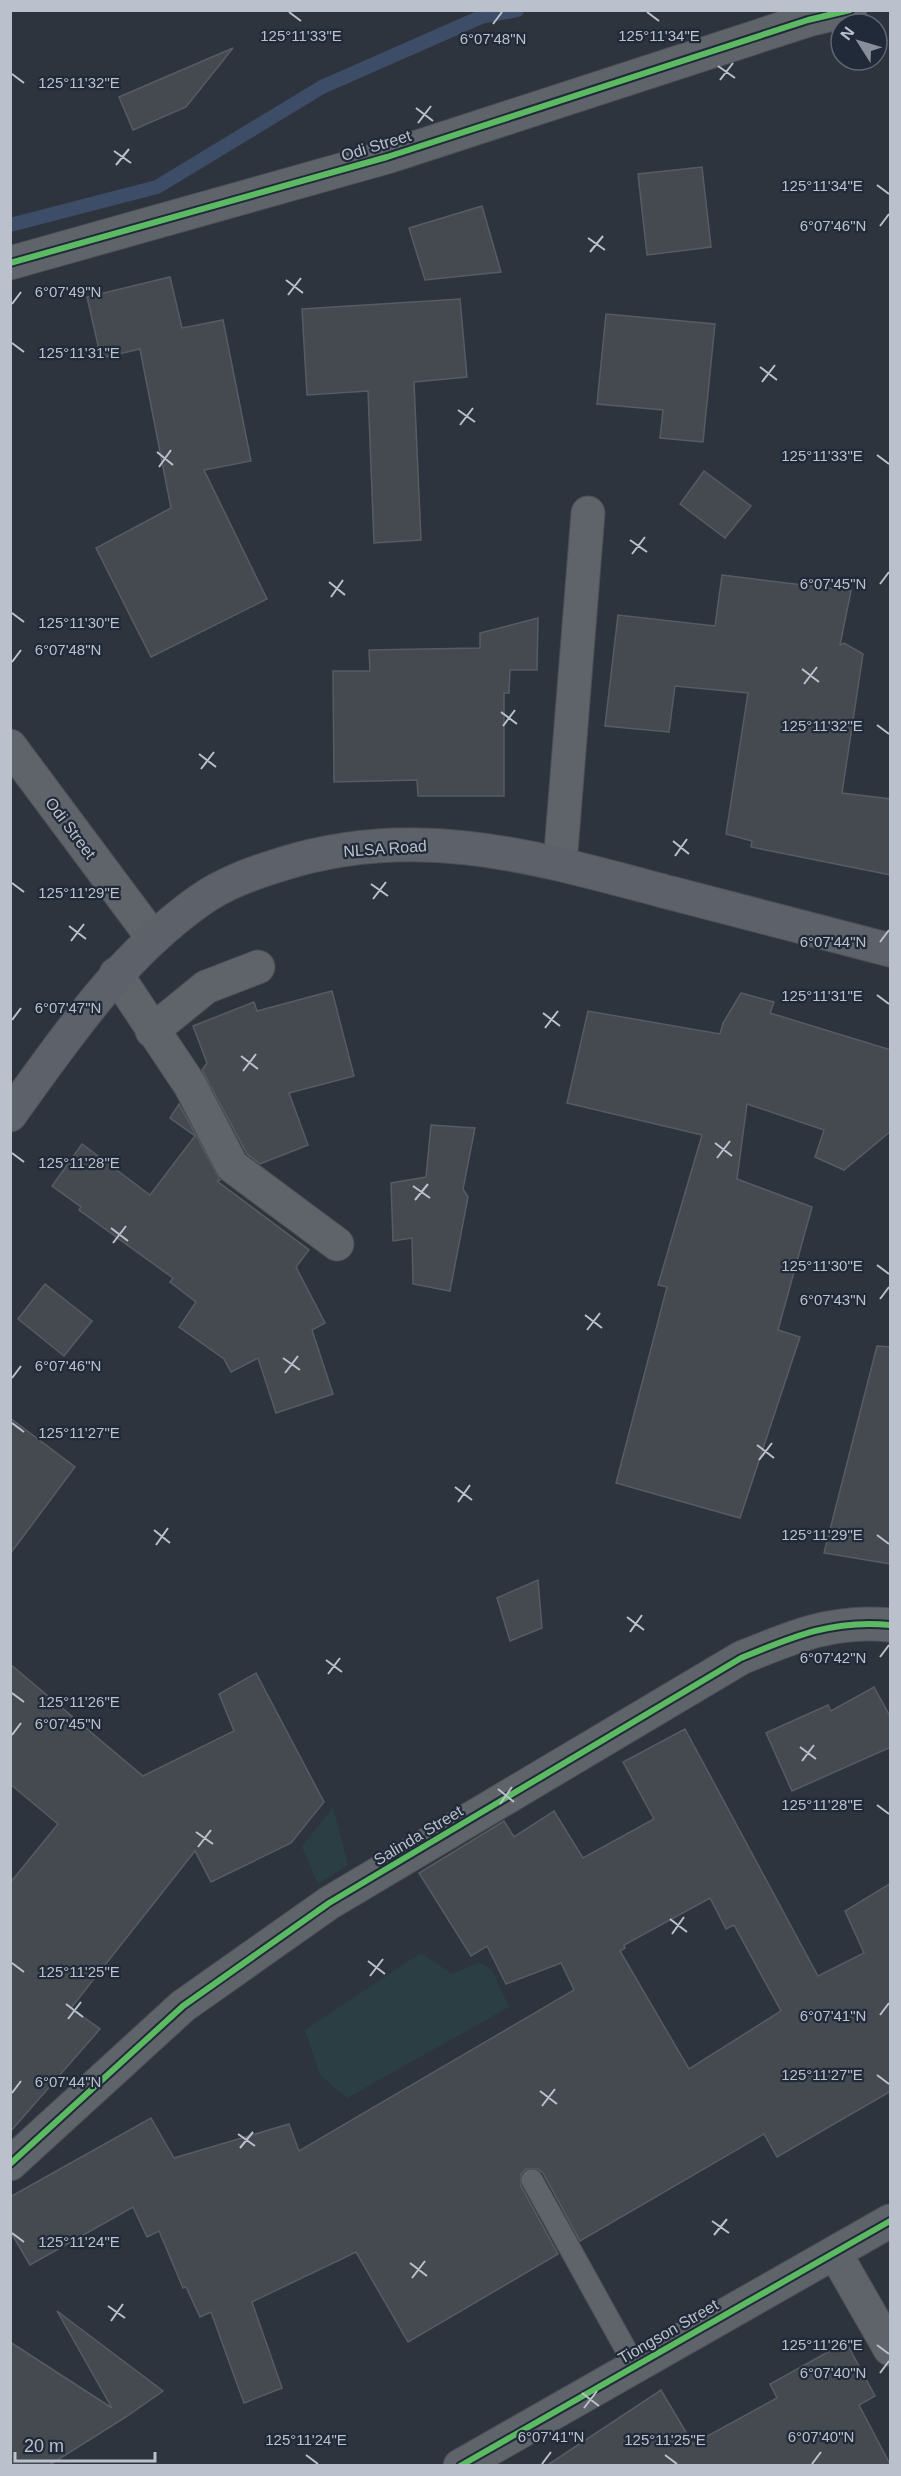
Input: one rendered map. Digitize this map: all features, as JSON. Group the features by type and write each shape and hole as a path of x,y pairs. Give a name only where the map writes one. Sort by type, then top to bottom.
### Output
{"main road":[{"name":"NLSA Road","path":"10,1114 86,1010 116,974 153,938 201,900 244,876 305,857 360,846 420,843 491,850 560,864 891,950"}],"street":[{"name":"Odi Street","path":"10,263 387,157 800,15 850,10"},
{"path":"560,864 588,513"},
{"name":"Odi Street","path":"10,746 153,938"},
{"path":"152,1031 206,987 258,967"},
{"path":"116,974 190,1085 232,1166 337,1244"},
{"name":"Salinda Street","path":"10,2164 183,2006 329,1903 741,1658 789,1638 830,1626 870,1623 891,1625"},
{"name":"Tiongson Street","path":"460,2466 891,2221"},
{"path":"835,2253 891,2349"}],"lane":[{"path":"531,2180 635,2366"}],"green space":[{"path":"333,1807 348,1865 318,1884 302,1847"},
{"path":"421,1953 452,1974 479,1962 492,1970 509,2007 347,2098 320,2075 305,2030"}],"building":[{"path":"233,48 186,107 133,130 119,97"},
{"path":"702,167 711,247 647,255 638,174"},
{"path":"482,206 501,272 425,280 409,228"},
{"path":"170,277 182,328 223,320 251,461 204,470 267,599 151,657 96,548 171,508 140,349 101,358 87,297"},
{"path":"460,299 467,377 414,382 421,540 374,543 368,391 307,395 302,309"},
{"path":"606,314 715,324 703,442 660,438 663,410 597,404"},
{"path":"704,471 751,506 725,538 680,504"},
{"path":"722,575 851,591 840,645 844,643 863,654 842,793 891,799 891,875 751,847 752,841 726,834 748,693 675,686 669,732 605,726 618,615 715,626"},
{"path":"538,618 537,670 510,670 509,693 504,693 504,796 418,796 417,780 334,782 333,671 370,671 369,650 480,648 480,633"},
{"path":"332,991 354,1076 289,1093 308,1145 260,1164 247,1154 202,1070 207,1063 193,1026 254,1002 257,1011"},
{"path":"741,993 774,1002 770,1013 891,1050 891,1131 844,1170 815,1157 824,1130 747,1104 737,1179 812,1207 778,1330 800,1337 740,1518 616,1483 667,1287 658,1285 702,1135 567,1103 588,1011 720,1034 723,1023"},
{"path":"179,1104 220,1180 217,1181 309,1250 296,1267 325,1323 312,1330 333,1394 276,1413 258,1358 231,1372 224,1359 179,1327 196,1302 170,1282 173,1278 79,1210 81,1207 52,1186 82,1144 150,1195 195,1136 170,1118"},
{"path":"431,1125 475,1128 463,1189 468,1197 450,1291 413,1284 412,1238 393,1241 391,1183 426,1177"},
{"path":"45,1284 92,1321 64,1356 18,1319"},
{"path":"877,1346 891,1347 891,1564 824,1553"},
{"path":"10,1418 75,1467 10,1554"},
{"path":"538,1580 542,1628 510,1641 497,1598"},
{"path":"10,1664 143,1776 234,1731 219,1694 256,1673 324,1802 291,1843 211,1882 195,1851 71,2008 100,2029 10,2132 10,1883 58,1824 10,1784"},
{"path":"874,1687 891,1718 891,1747 792,1791 766,1733 828,1705 831,1711"},
{"path":"685,1729 818,1976 864,1953 845,1911 891,1883 891,2091 777,2157 764,2134 580,2241 543,2173 538,2169 526,2169 521,2174 521,2186 558,2254 408,2342 356,2252 252,2302 282,2388 244,2403 211,2312 200,2317 186,2287 183,2288 159,2231 147,2237 133,2207 30,2265 10,2231 10,2197 151,2118 174,2158 289,2124 299,2151 574,1990 561,1963 506,1984 487,1946 471,1956 419,1873 504,1821 514,1837 554,1811 583,1858 654,1819 623,1762","holes":["710,1898 726,1929 734,1925 781,2011 689,2069 620,1951 625,1948 624,1945"]},
{"path":"57,2311 163,2391 48,2466 10,2466 10,2342 112,2408"},
{"path":"846,2342 875,2396 859,2405 891,2466 546,2466 661,2390 693,2444 777,2398 770,2384"}],"waterway":[{"path":"10,225 157,187 322,87 481,17 517,10"}],"cycle path":[{"path":"10,263 387,157 808,20 850,10"},
{"path":"10,2164 183,2006 329,1903 741,1658 778,1643 832,1627 890,1625"},
{"path":"460,2466 890,2221"}]}
